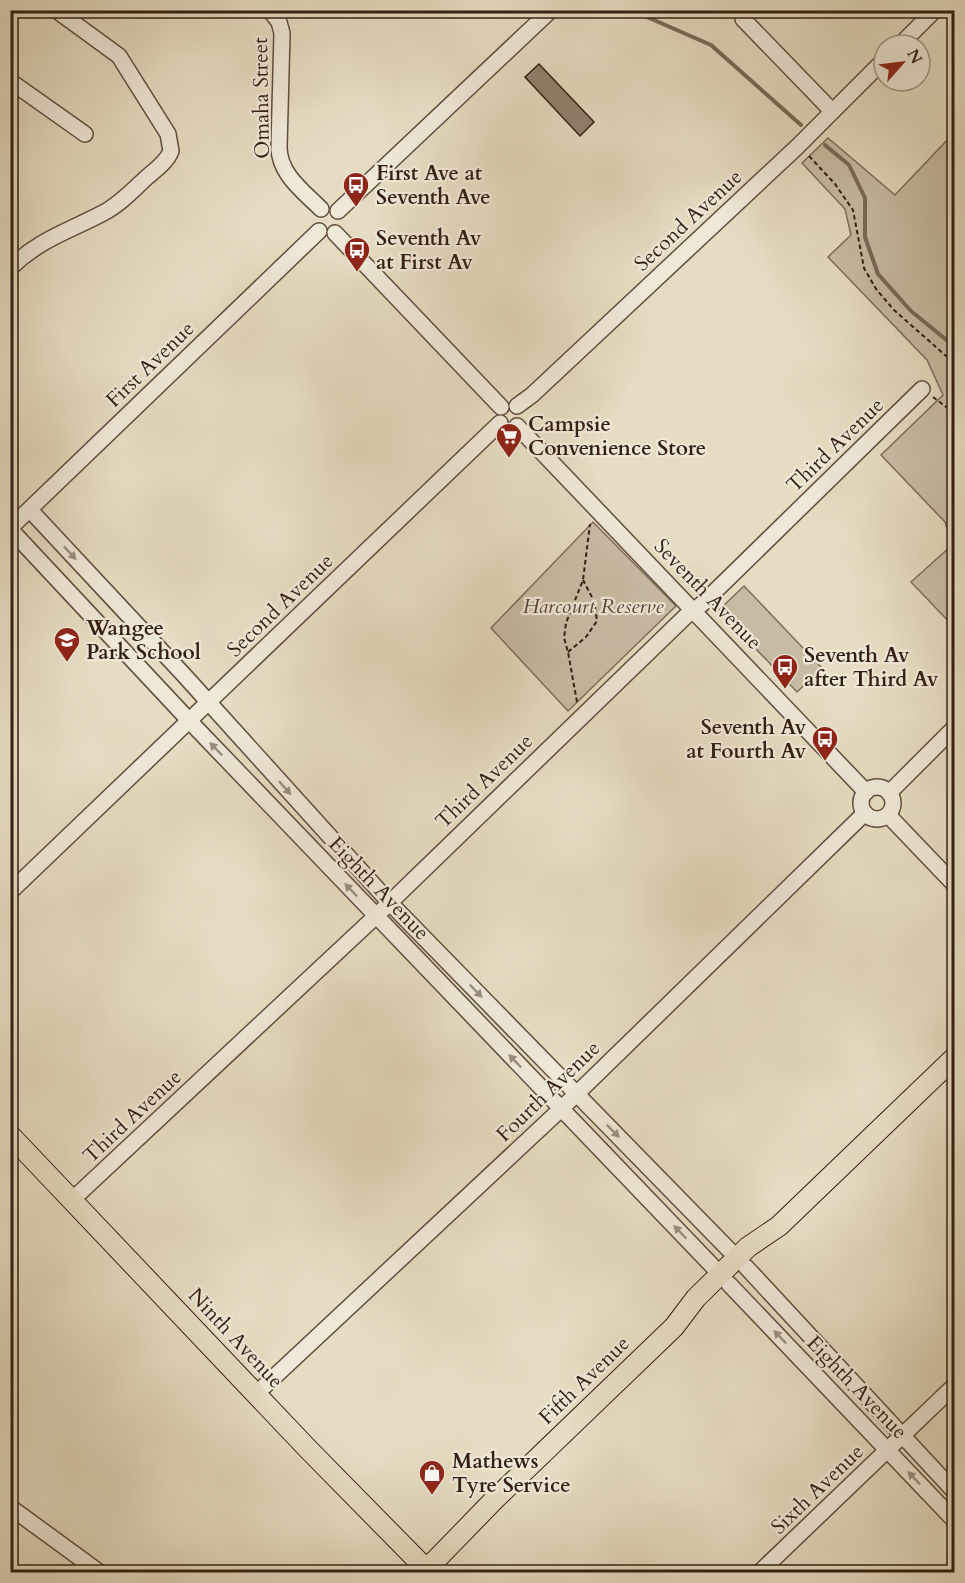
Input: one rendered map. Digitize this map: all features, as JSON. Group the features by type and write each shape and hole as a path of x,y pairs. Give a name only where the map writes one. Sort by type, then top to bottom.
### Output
{"main road":[{"name":"Fifth Avenue","path":"427,1571 495,1499 674,1327 696,1298 724,1279 741,1263 757,1257 779,1226 954,1058"},
{"name":"Ninth Avenue","path":"10,1135 427,1571"}],"street":[{"path":"10,268 30,250 49,238 114,206 165,161 171,151 168,134 119,56 56,10"},
{"name":"Omaha Street","path":"270,10 279,22 282,33 279,147 281,163 290,177 321,209"},
{"path":"338,211 551,10"},
{"path":"912,33 934,10"},
{"path":"743,19 832,111"},
{"name":"Second Avenue","path":"517,406 798,145 872,72"},
{"path":"10,81 85,134"},
{"path":"330,207 338,211 342,223 335,233 326,235 319,231 314,220 321,209 330,207"},
{"name":"First Avenue","path":"10,528 319,231"},
{"path":"335,233 501,407"},
{"name":"Third Avenue","path":"72,1200 390,903 922,389"},
{"path":"509,404 517,406 522,414 518,426 507,428 500,423 497,416 501,407 509,404"},
{"name":"Second Avenue","path":"10,892 500,423"},
{"name":"Seventh Avenue","path":"518,426 866,792"},
{"name":"Eighth Avenue","path":"30,510 390,903 741,1263 954,1491"},
{"name":"Eighth Avenue","path":"10,528 189,721 953,1517"},
{"path":"889,793 954,728"},
{"path":"880,788 889,793 893,806 888,815 873,819 864,813 861,800 866,792 880,788"},
{"name":"Fourth Avenue","path":"256,1394 576,1094 864,813"},
{"path":"888,815 954,884"},
{"path":"438,980 453,967"},
{"path":"493,1038 508,1024"},
{"path":"623,1173 639,1157"},
{"path":"652,1204 668,1187"},
{"name":"Sixth Avenue","path":"760,1572 954,1386"},
{"path":"10,1507 99,1572"}],"path":[{"path":"798,145 835,184 853,210 864,268 876,289 894,310 954,363"},
{"path":"922,389 954,413"},
{"path":"580,717 564,638 566,624 583,580 590,524"},
{"path":"568,652 586,637 597,621 594,601 583,580"}],"green space":[{"path":"954,133 954,627 911,582 952,545 945,522 881,455 943,395 927,360 828,257 851,235 845,209 802,163 828,138 895,195"},
{"name":"Harcourt Reserve","path":"593,522 676,606 568,711 491,628"},
{"path":"744,586 822,668 797,692 719,610"}],"building":[{"path":"539,64 594,122 580,136 525,77"}],"waterway":[{"path":"631,10 711,45 801,125"},
{"path":"825,145 849,165 865,198 865,237 878,274 911,311 954,346"}],"place":[{"name":"First Ave at Seventh Ave","path":"356,208"},
{"name":"Seventh Av at First Av","path":"357,273"},
{"name":"Campsie Convenience Store","path":"509,459"},
{"name":"Wangee Park School","path":"67,663"},
{"name":"Seventh Av after Third Av","path":"785,690"},
{"name":"Seventh Av at Fourth Av","path":"825,762"},
{"name":"Mathews Tyre Service","path":"432,1496"}]}
